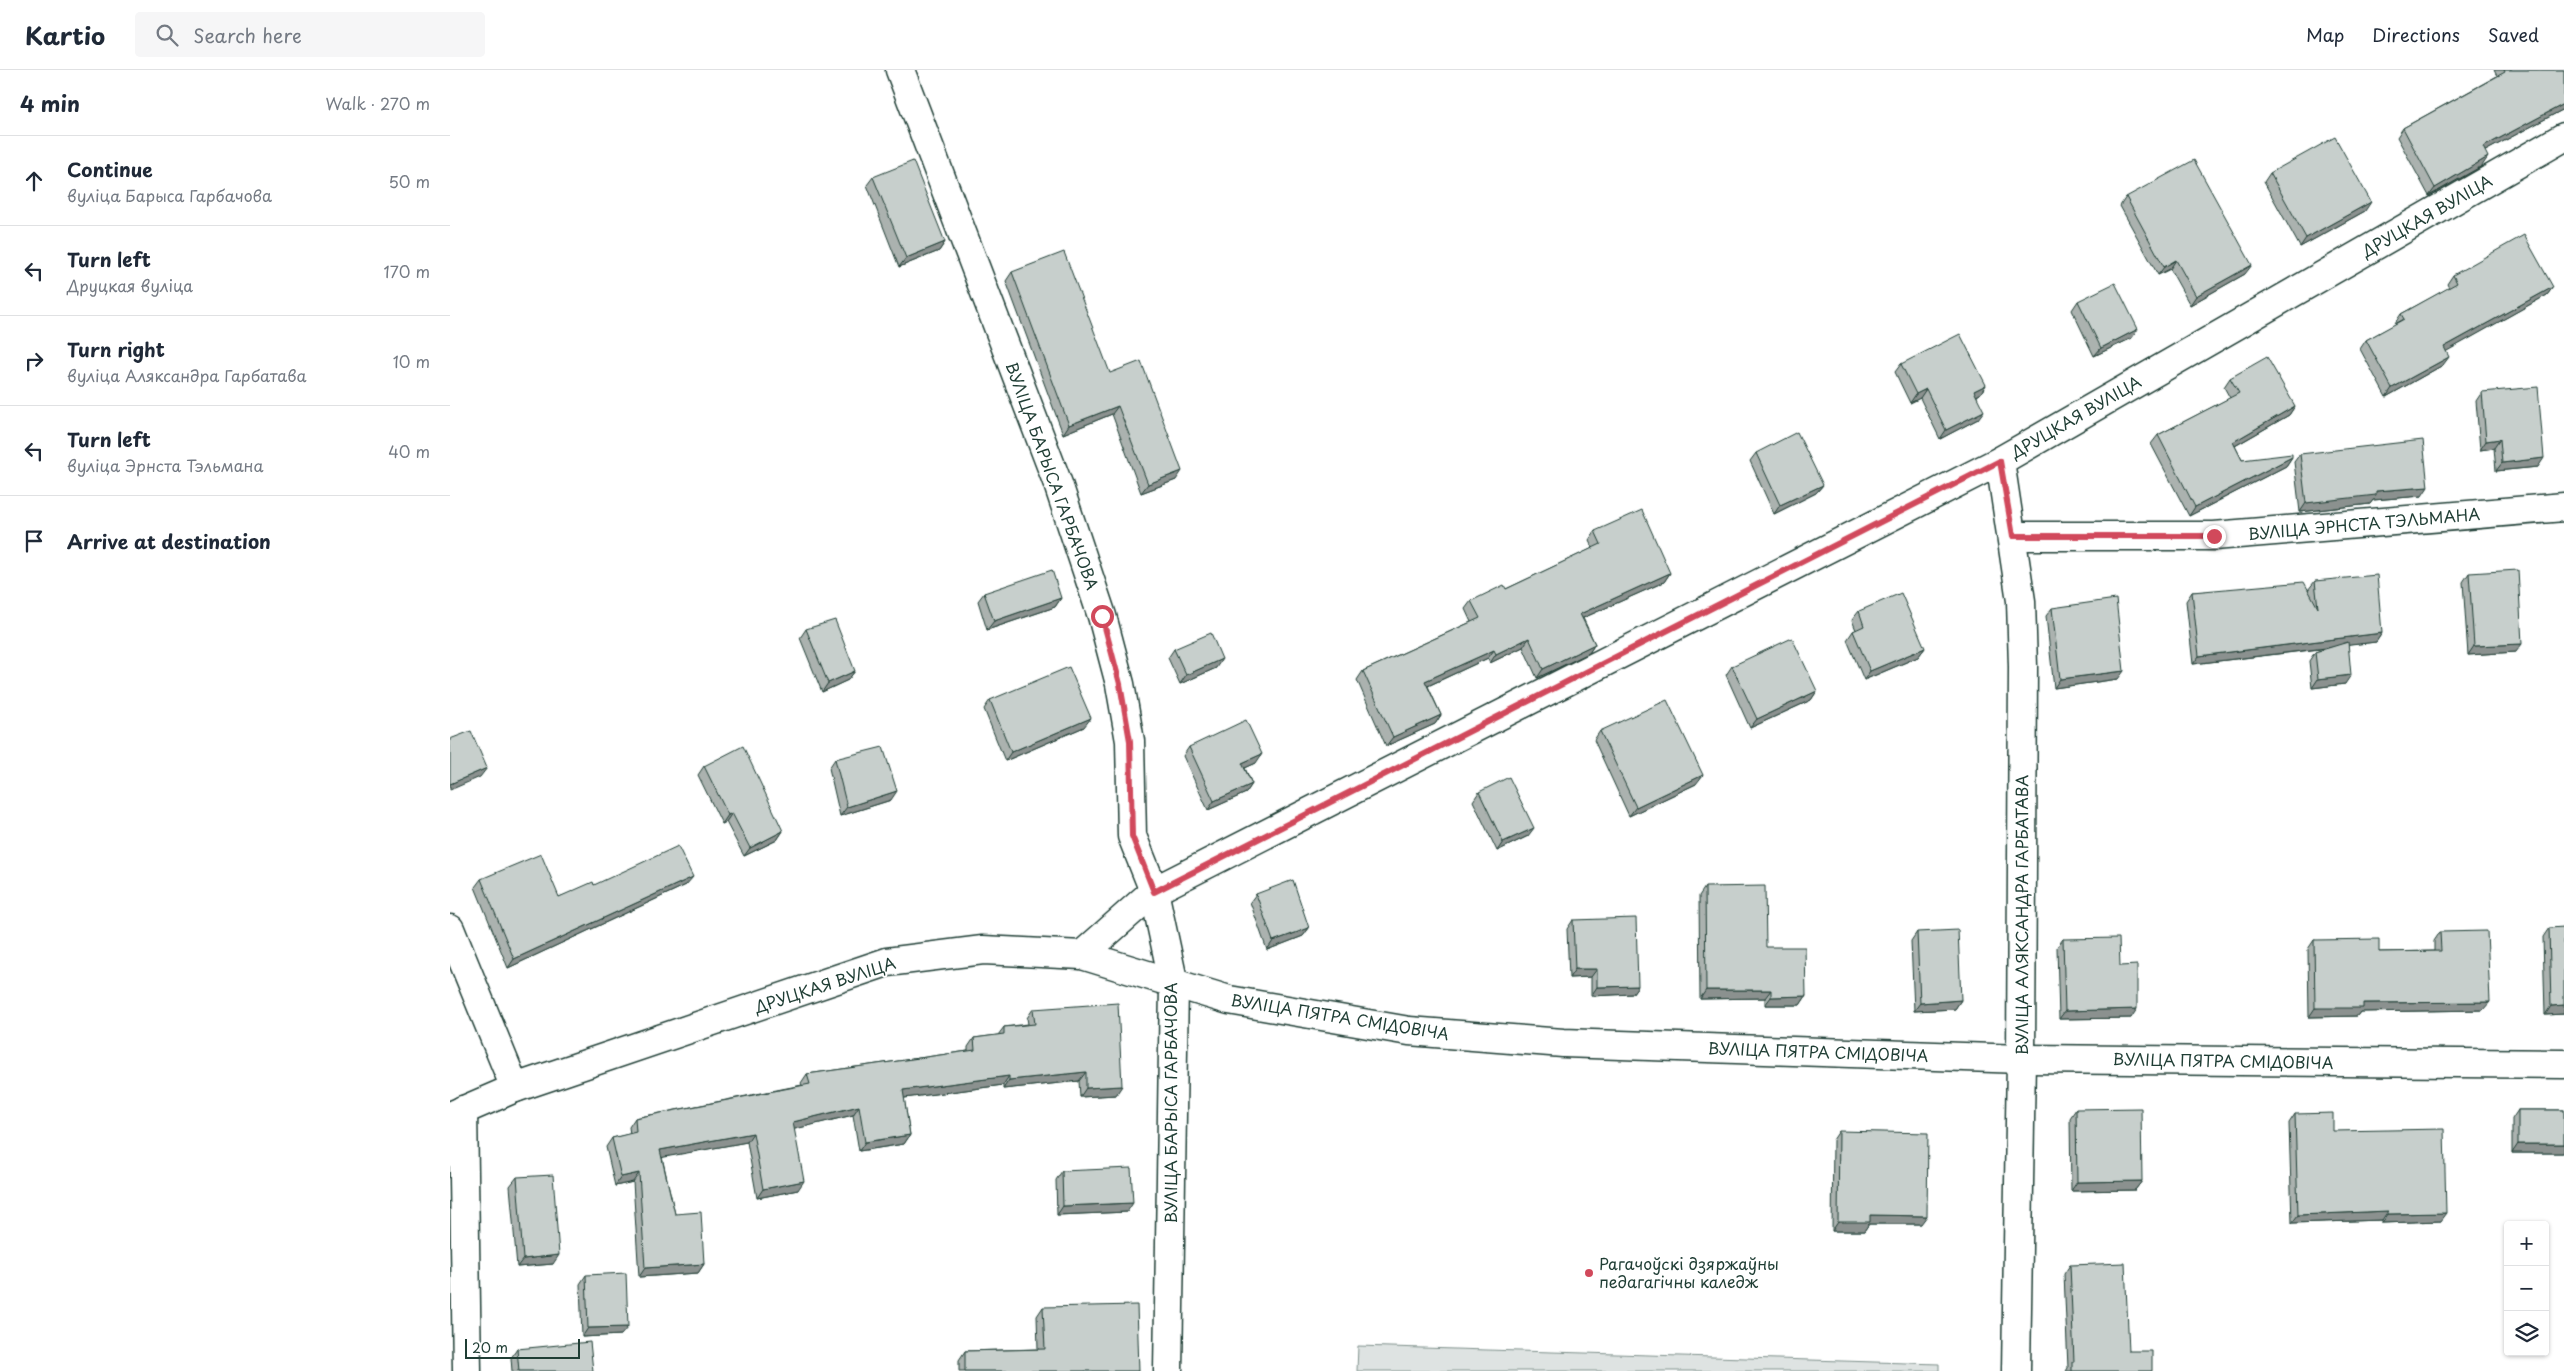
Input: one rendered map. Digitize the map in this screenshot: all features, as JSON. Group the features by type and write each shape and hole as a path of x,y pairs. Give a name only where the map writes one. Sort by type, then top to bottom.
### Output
{"street":[{"name":"ВУЛІЦА БАРЫСА ГАРБАЧОВА","path":"900,70 1058,484 1102,616 1120,684 1130,741 1132,836 1154,892 1174,985 1168,1371"},
{"name":"ДРУЦКАЯ ВУЛІЦА","path":"457,1113 515,1088 887,962 984,950 1082,955 1154,892 2000,461 2564,137"},
{"name":"ВУЛІЦА АЛЯКСАНДРА ГАРБАТАВА","path":"2000,461 2013,536 2021,601 2023,667 2022,1059 2016,1371"},
{"name":"ВУЛІЦА ЭРНСТА ТЭЛЬМАНА","path":"2013,536 2214,536 2564,507"},
{"path":"450,929 515,1088"},
{"name":"ВУЛІЦА ПЯТРА СМІДОВІЧА","path":"1082,955 1174,985 1229,1000 1409,1031 1563,1043 2022,1059 2564,1064"},
{"path":"457,1113 467,1371"}],"shaded area":[{"path":"1358,1346 1939,1364 1939,1371 1357,1371"}],"building":[{"path":"2504,70 2564,70 2564,104 2483,147 2488,157 2435,188 2403,128 2505,72"},
{"path":"2335,137 2371,202 2306,238 2270,173"},
{"path":"2194,160 2252,265 2196,296 2176,260 2164,267 2126,197"},
{"path":"913,161 945,242 906,258 873,177"},
{"path":"2524,235 2553,287 2444,347 2449,357 2392,388 2366,340 2404,319 2401,314 2457,283 2453,275"},
{"path":"1064,252 1110,373 1141,361 1182,471 1148,484 1118,406 1069,425 1012,272"},
{"path":"2115,283 2138,329 2101,348 2078,301"},
{"path":"1960,334 1986,385 1974,391 1984,411 1946,430 1926,389 1916,394 1901,364"},
{"path":"2267,357 2295,406 2233,442 2242,460 2292,454 2292,457 2195,507 2158,435 2239,393 2230,378"},
{"path":"2538,387 2544,458 2502,463 2500,439 2486,441 2482,392"},
{"path":"1797,432 1823,485 1780,505 1756,453"},
{"path":"2423,440 2428,487 2376,491 2376,495 2306,503 2300,454"},
{"path":"1642,510 1670,573 1580,614 1595,644 1543,669 1529,638 1496,654 1494,650 1425,681 1441,715 1393,737 1363,671 1480,618 1471,601 1504,585 1506,589 1601,544 1595,531"},
{"path":"1052,570 1061,598 994,621 984,593"},
{"path":"2518,570 2522,644 2474,646 2469,573"},
{"path":"2377,575 2382,633 2199,656 2192,592 2304,582 2318,608 2315,581"},
{"path":"1901,593 1925,648 1870,671 1853,631 1864,626 1859,611"},
{"path":"2116,599 2124,671 2060,679 2052,608"},
{"path":"835,620 855,671 828,683 806,629"},
{"path":"1211,633 1222,659 1186,675 1174,649"},
{"path":"1792,638 1817,691 1757,719 1732,666"},
{"path":"2348,642 2351,675 2318,679 2315,652"},
{"path":"1069,667 1091,718 1011,752 990,700"},
{"path":"1667,700 1703,775 1636,807 1600,731"},
{"path":"1246,720 1262,754 1242,763 1252,784 1214,801 1189,747"},
{"path":"471,731 487,768 450,784 450,739"},
{"path":"743,746 783,831 750,848 732,813 728,815 704,766"},
{"path":"883,747 897,791 847,807 835,759"},
{"path":"1509,777 1534,828 1503,842 1479,792"},
{"path":"678,846 693,877 514,959 481,879 541,854 559,897 593,882 594,885"},
{"path":"1293,880 1309,928 1273,941 1256,894"},
{"path":"1765,886 1766,947 1805,947 1806,996 1771,997 1771,990 1706,990 1705,887"},
{"path":"1636,918 1638,986 1597,987 1597,969 1575,969 1573,920"},
{"path":"2564,927 2564,1005 2551,1006 2549,928"},
{"path":"1958,930 1961,1000 1920,1003 1917,932"},
{"path":"2487,931 2490,1002 2363,1003 2363,1008 2315,1008 2314,940 2379,939 2379,952 2441,951 2440,932"},
{"path":"2119,938 2120,966 2137,965 2137,1009 2065,1011 2063,939"},
{"path":"1118,1003 1122,1086 1086,1088 1086,1072 1009,1080 1009,1076 903,1090 910,1135 865,1142 859,1106 793,1122 804,1181 763,1189 753,1133 660,1150 675,1214 701,1212 704,1264 645,1268 639,1173 621,1177 612,1138 636,1132 635,1118 810,1084 807,1074 975,1050 974,1038 1004,1034 1004,1027 1035,1024 1033,1009"},
{"path":"2141,1108 2142,1181 2077,1182 2076,1109"},
{"path":"2518,1110 2564,1110 2564,1144 2518,1144"},
{"path":"2333,1113 2333,1131 2444,1129 2446,1213 2388,1214 2388,1211 2298,1215 2295,1114"},
{"path":"1839,1131 1928,1133 1927,1216 1870,1215 1870,1222 1838,1222"},
{"path":"1131,1168 1133,1203 1063,1206 1062,1171"},
{"path":"553,1175 559,1255 523,1259 517,1177"},
{"path":"2125,1263 2129,1351 2152,1351 2152,1371 2072,1371 2072,1362 2074,1362 2070,1265"},
{"path":"626,1273 628,1327 588,1328 586,1275"},
{"path":"1137,1305 1139,1371 965,1371 965,1351 1045,1349 1043,1307"},
{"path":"590,1342 593,1371 519,1371 517,1349"}],"place":[{"name":"Рагачоўскі дзяржаўны педагагічны каледж","path":"1589,1273"}],"route":[{"path":"1102,616 1120,684 1130,741 1132,836 1154,892 2000,461 2013,536 2214,536"}]}
